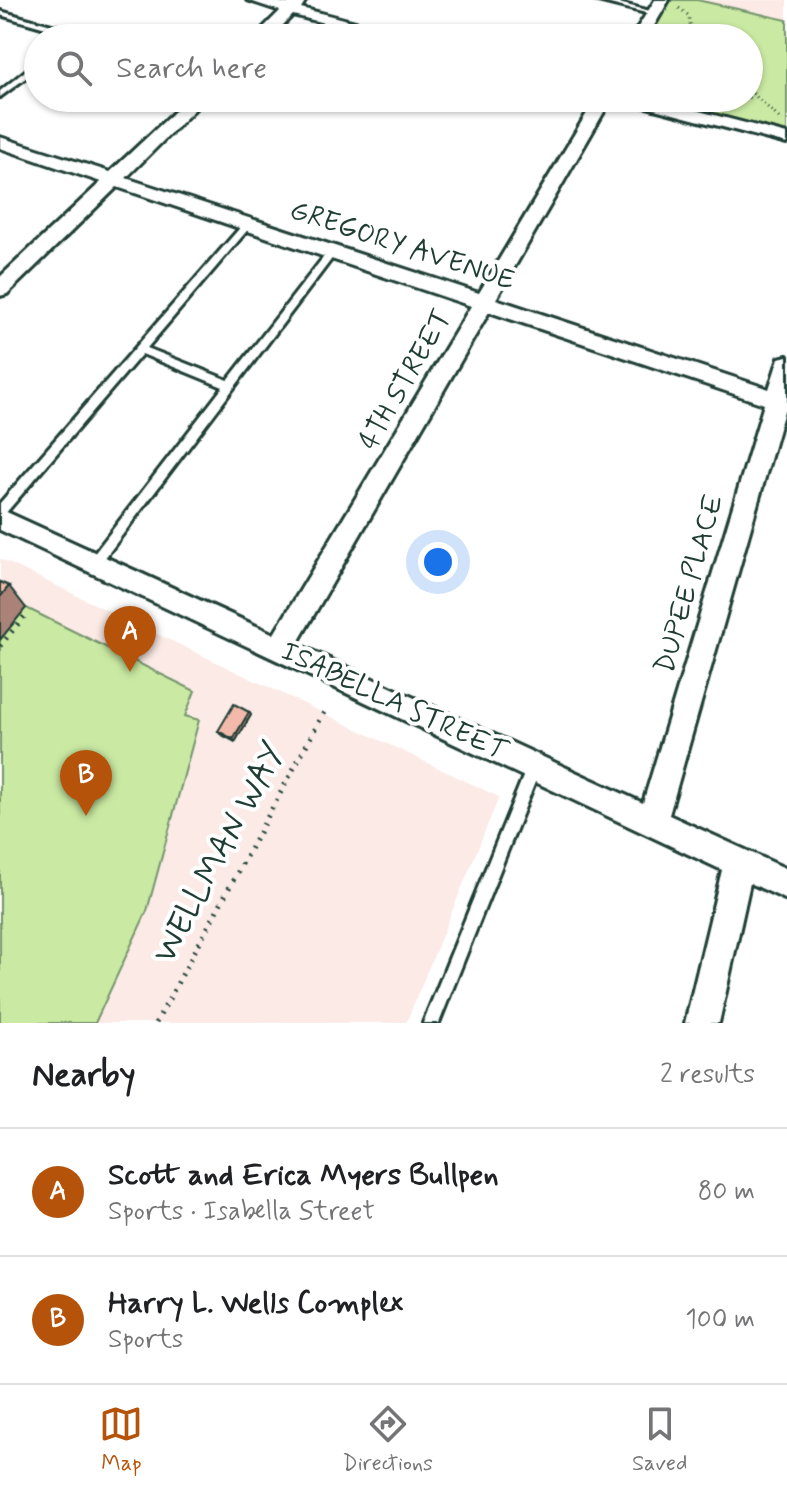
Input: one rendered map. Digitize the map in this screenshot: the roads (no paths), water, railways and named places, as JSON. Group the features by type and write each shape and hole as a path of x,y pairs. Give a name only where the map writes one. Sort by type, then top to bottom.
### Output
{"street":[{"path":"254,0 295,5 355,24"},
{"path":"275,24 295,5"},
{"path":"647,24 658,6"},
{"path":"0,289 183,112"},
{"name":"4TH STREET","path":"280,649 596,112"},
{"path":"684,112 787,139"},
{"name":"GREGORY AVENUE","path":"0,142 782,401"},
{"name":"DUPEE PLACE","path":"652,822 782,401 787,364"},
{"name":"ISABELLA STREET","path":"0,519 787,885"},
{"path":"702,1023 739,863"}],"lane":[{"path":"598,0 658,6"},
{"path":"0,13 36,24"},
{"path":"0,95 24,76"},
{"path":"0,511 248,224"},
{"path":"94,563 332,252"},
{"path":"140,349 230,385"},
{"path":"431,1023 534,767"}],"place":[{"name":"Scott and Erica Myers Bullpen","path":"130,672"},
{"name":"Harry L. Wells Complex","path":"86,816"}]}
